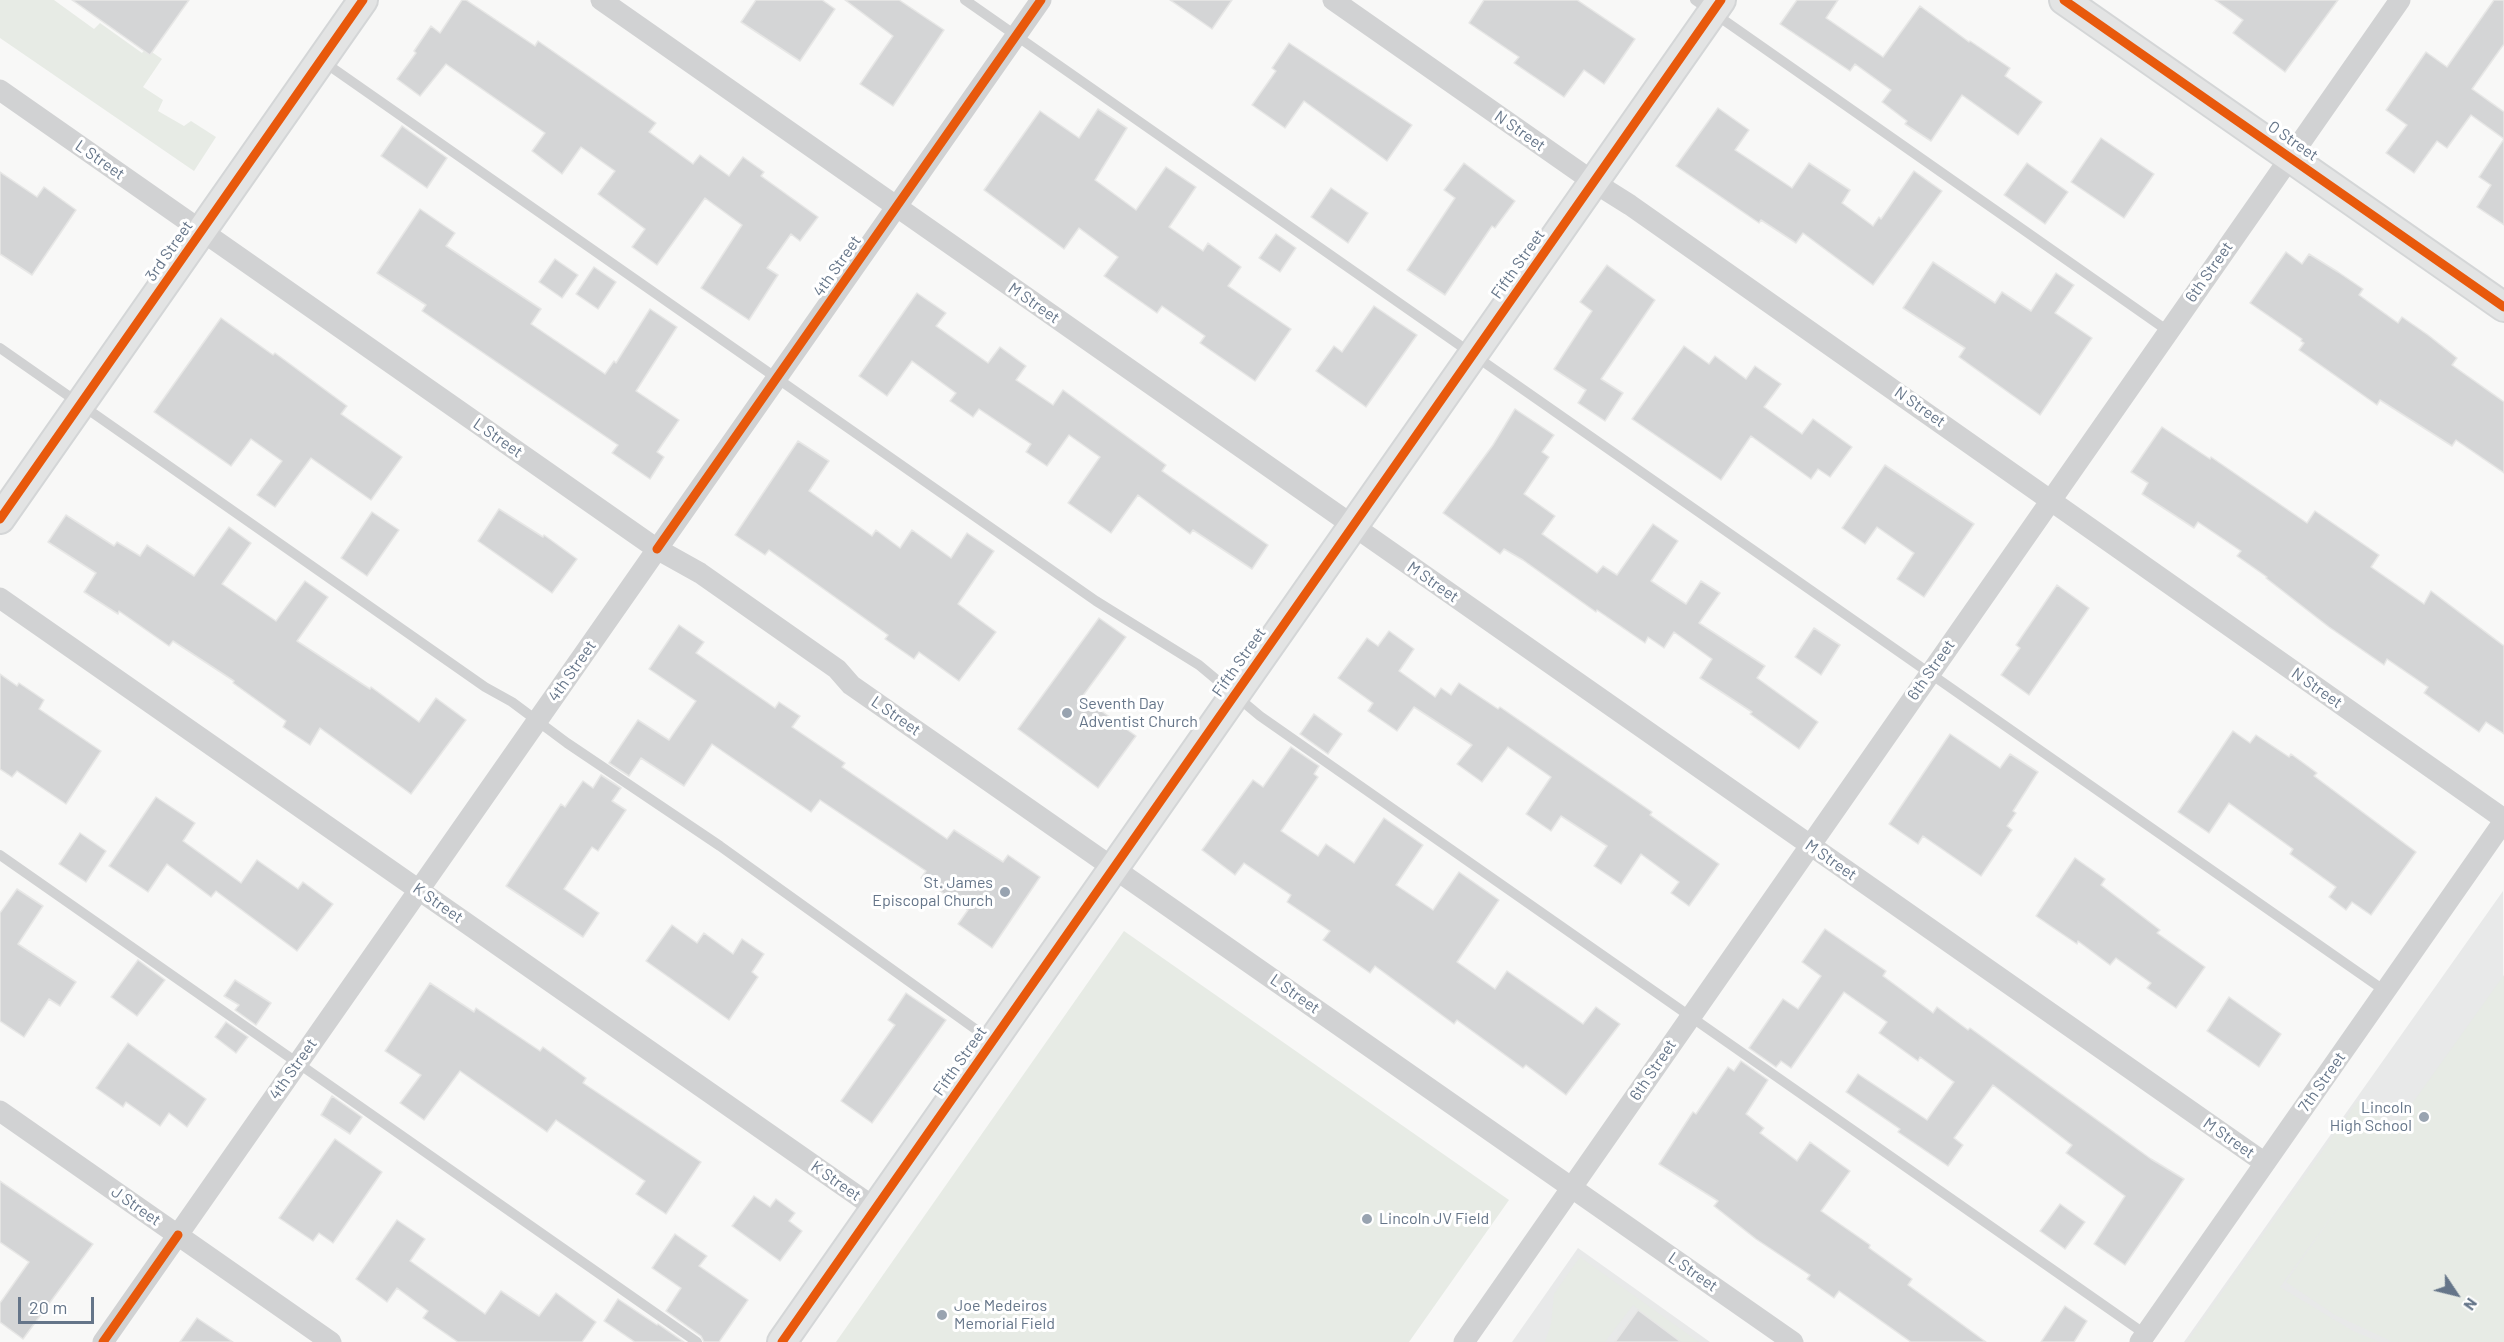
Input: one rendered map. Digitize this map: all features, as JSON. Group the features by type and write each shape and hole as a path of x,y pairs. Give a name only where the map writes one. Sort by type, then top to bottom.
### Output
{"street":[{"name":"3rd Street","path":"0,519 363,0"},
{"name":"M Street","path":"600,0 2265,1163"},
{"name":"4th Street","path":"102,1342 1041,0"},
{"name":"N Street","path":"1333,0 2004,466 2050,501 2504,820"},
{"name":"O Street","path":"2064,0 2504,307"},
{"name":"6th Street","path":"1464,1342 1809,844 2400,0"},
{"name":"Fifth Street","path":"782,1342 1472,354 1595,183 1709,4"},
{"name":"L Street","path":"0,90 657,549 700,573 837,669 851,685 1793,1342"},
{"name":"K Street","path":"0,598 875,1208"},
{"name":"7th Street","path":"2143,1338 2504,820"},
{"name":"J Street","path":"0,1111 331,1342"}],"lane":[{"path":"965,0 2385,991"},
{"path":"1709,4 2168,331"},
{"path":"321,60 1096,601 1199,665 1270,723 1690,1016 2143,1338"},
{"path":"0,348 475,680 720,846 992,1041"},
{"path":"0,855 697,1342"}],"shaded area":[{"path":"0,0 54,0 94,29 100,23 142,53 146,48 162,59 143,87 163,100 158,111 184,126 191,121 216,137 194,171 0,38"},
{"name":"Lincoln High School","path":"2503,891 2504,1342 2184,1342"},
{"path":"1124,931 1509,1200 1409,1342 836,1342"},
{"name":"Lincoln High School","path":"2504,975 2504,1342 2393,1342 2335,1315 2286,1282 2345,1198 2280,1287 2353,1331 2380,1342 2187,1342 2358,1101 2394,1129"},
{"path":"1578,1248 1710,1342 1512,1342"},
{"path":"1580,1257 1699,1342 1681,1342 1633,1305 1605,1342 1545,1342 1551,1324 1554,1294"}],"building":[{"path":"72,0 189,0 150,55"},
{"path":"462,0 466,0 535,46 538,41 656,123 649,132 693,164 700,155 729,176 743,157 764,172 761,176 818,217 800,241 791,234 767,268 778,275 749,320 701,288 742,225 705,198 657,265 632,247 645,229 598,194 615,171 581,147 562,174 532,151 545,133 446,64 420,96 397,79 416,53 414,51 431,26 440,33"},
{"path":"756,0 822,0 835,9 800,61 741,22"},
{"path":"845,0 899,0 944,30 893,106 860,84 893,36"},
{"path":"1170,0 1232,0 1212,29"},
{"path":"1484,0 1577,0 1635,39 1604,84 1584,70 1564,97 1514,63 1519,57 1469,23"},
{"path":"1797,0 1838,0 1826,18 1883,57 1920,6 1969,42 2010,68 2005,76 2042,102 2018,135 1962,95 1931,141 1905,124 1907,121 1882,102 1891,90 1855,64 1850,71 1780,24"},
{"path":"2215,0 2338,0 2285,72 2233,33 2243,20"},
{"path":"2494,0 2504,0 2504,44 2472,89 2504,112 2504,139 2471,115 2447,148 2437,141 2414,173 2386,153 2407,125 2386,110 2426,52 2447,67"},
{"path":"1289,43 1412,125 1387,161 1304,101 1285,128 1252,105 1276,71 1272,68"},
{"path":"1718,108 1749,130 1735,150 1792,188 1809,163 1850,190 1842,203 1873,226 1879,217 1881,219 1914,171 1942,191 1873,285 1803,233 1796,243 1761,220 1759,223 1676,166"},
{"path":"1098,109 1127,128 1095,180 1136,210 1166,167 1196,187 1169,227 1203,251 1208,243 1241,267 1228,286 1291,329 1255,381 1200,343 1205,336 1162,306 1157,313 1104,276 1118,257 1079,228 1064,249 984,190 1040,111 1079,138"},
{"path":"402,126 447,158 427,188 381,156"},
{"path":"2101,138 2154,174 2124,218 2071,182"},
{"path":"2504,139 2504,225 2477,207 2491,185 2479,177"},
{"path":"1464,163 1515,201 1495,228 1492,226 1445,295 1407,270 1455,198 1444,190"},
{"path":"2027,163 2068,192 2045,224 2004,195"},
{"path":"0,172 37,197 44,187 76,210 32,275 0,254"},
{"path":"1331,188 1368,213 1348,243 1311,217"},
{"path":"420,209 455,233 446,246 541,309 531,324 605,374 614,361 616,363 650,309 677,327 636,391 679,420 657,452 664,457 650,479 612,453 618,445 422,311 426,305 377,273"},
{"path":"1276,234 1296,248 1280,272 1259,258"},
{"path":"2286,252 2302,264 2309,254 2363,289 2359,295 2398,323 2402,317 2428,335 2457,358 2452,365 2504,402 2504,473 2456,440 2452,446 2380,400 2377,405 2299,350 2304,343 2302,339 2250,303"},
{"path":"555,259 578,275 562,298 539,282"},
{"path":"1933,262 1995,303 2002,292 2031,311 2056,273 2074,285 2055,313 2092,338 2040,415 1959,357 1965,348 1903,308"},
{"path":"1607,265 1655,300 1601,379 1623,393 1605,421 1578,403 1586,390 1554,369 1592,311 1580,302"},
{"path":"594,267 616,282 598,309 576,294"},
{"path":"917,293 946,313 936,326 988,363 1000,347 1026,366 1016,380 1053,405 1063,390 1166,465 1162,471 1268,545 1252,569 1193,530 1190,534 1138,495 1111,533 1068,503 1100,457 1069,435 1047,466 1026,452 1031,444 979,409 973,417 950,401 956,393 912,361 887,396 859,376"},
{"path":"1374,306 1417,335 1366,407 1316,371 1334,346 1342,352"},
{"path":"221,318 273,355 275,353 347,406 341,414 402,457 371,500 311,458 275,507 257,495 282,461 251,439 231,466 154,412"},
{"path":"1684,346 1709,364 1715,356 1746,379 1755,366 1781,384 1764,407 1802,434 1813,419 1852,447 1830,477 1818,469 1811,479 1751,436 1721,480 1632,419"},
{"path":"1515,409 1554,435 1542,452 1549,457 1524,494 1555,516 1542,534 1597,573 1603,566 1617,575 1653,524 1678,541 1651,581 1686,604 1701,581 1720,593 1699,623 1765,666 1757,678 1818,722 1799,749 1750,714 1752,712 1700,678 1712,659 1674,632 1664,648 1648,637 1645,643 1597,610 1596,612 1523,560 1504,549 1500,554 1443,513 1493,445"},
{"path":"2162,427 2210,459 2211,457 2307,523 2315,511 2379,555 2371,567 2424,604 2431,591 2504,646 2504,734 2486,722 2479,732 2424,693 2428,687 2387,659 2384,665 2329,627 2237,556 2241,551 2198,522 2194,528 2142,494 2148,483 2131,472"},
{"path":"798,441 829,461 809,491 872,536 876,530 900,548 912,530 951,558 967,533 994,551 958,604 996,632 959,681 919,652 914,659 885,639 888,635 769,550 765,555 735,535"},
{"path":"1885,465 1974,524 1924,597 1897,579 1914,553 1877,527 1865,544 1842,528"},
{"path":"499,509 543,537 544,535 577,559 552,593 478,541"},
{"path":"372,512 399,530 367,576 341,558"},
{"path":"66,515 114,546 117,542 140,556 147,545 194,576 229,527 251,543 222,584 276,621 305,581 328,597 297,641 370,689 371,687 419,722 436,698 466,720 411,794 320,728 310,745 283,727 286,721 233,683 234,681 173,641 169,646 119,611 118,614 84,592 96,573 48,542"},
{"path":"2057,585 2089,608 2029,695 2001,675 2020,648 2016,645"},
{"name":"Seventh Day Adventist Church","path":"1099,618 1126,637 1082,697 1136,736 1098,788 1018,729"},
{"path":"679,625 704,642 696,653 775,708 779,702 800,716 792,727 845,763 842,767 947,839 954,830 1003,862 1008,855 1040,877 992,948 958,924 968,910 921,878 926,871 820,800 811,812 712,744 684,786 641,758 629,776 609,763 638,720 669,740 696,701 649,669"},
{"path":"1814,628 1840,645 1821,675 1795,657"},
{"path":"1389,631 1414,649 1399,671 1435,697 1441,688 1451,695 1459,683 1498,709 1500,707 1652,812 1650,815 1719,864 1689,906 1671,893 1679,882 1641,854 1621,884 1594,866 1607,846 1561,816 1551,831 1526,814 1551,777 1508,747 1482,782 1457,764 1472,745 1414,707 1397,731 1368,711 1373,703 1338,678 1367,638 1378,646"},
{"path":"0,674 17,686 19,683 44,700 39,709 101,751 66,804 17,771 12,777 0,769"},
{"path":"1314,714 1342,734 1328,754 1300,734"},
{"path":"2233,731 2250,743 2256,735 2289,757 2291,754 2317,773 2314,776 2416,852 2371,915 2352,902 2346,910 2329,897 2336,887 2290,854 2293,849 2229,803 2209,833 2178,812"},
{"path":"1950,734 2000,768 2010,754 2038,772 2013,811 2016,813 2007,826 2012,830 1981,876 1923,836 1918,844 1889,824"},
{"path":"1291,747 1319,766 1314,774 1318,777 1281,831 1318,856 1326,844 1354,863 1384,818 1423,845 1396,885 1433,910 1459,872 1499,900 1457,962 1495,989 1507,971 1583,1024 1596,1007 1620,1024 1566,1095 1526,1065 1523,1068 1457,1020 1454,1024 1375,966 1370,973 1323,940 1330,931 1287,902 1291,895 1244,863 1235,875 1202,850 1253,780 1263,787"},
{"path":"601,775 621,788 612,801 626,810 598,851 592,847 564,889 599,913 583,937 506,886 561,804 565,807 583,781 593,788"},
{"path":"156,797 195,823 183,841 241,883 257,860 298,889 303,882 333,904 297,951 216,891 211,897 167,864 148,892 109,866"},
{"path":"80,833 106,851 86,882 59,864"},
{"path":"2075,858 2105,879 2101,885 2160,930 2157,933 2205,967 2176,1008 2147,988 2151,983 2116,958 2110,965 2078,941 2077,944 2036,916"},
{"path":"17,889 43,906 18,944 76,982 60,1006 49,999 24,1037 0,1021 0,913"},
{"path":"672,925 697,943 704,933 733,954 742,939 764,954 752,972 758,977 729,1020 646,961"},
{"path":"1825,929 1886,971 1883,976 1933,1013 1937,1007 1968,1030 1970,1028 2151,1159 2184,1179 2125,1265 2094,1244 2125,1196 2066,1153 2072,1145 1993,1085 1954,1138 1963,1145 1948,1166 1898,1132 1900,1129 1846,1092 1858,1074 1927,1120 1954,1082 1920,1057 1918,1061 1879,1033 1887,1022 1844,992 1791,1068 1781,1061 1776,1067 1749,1048 1783,999 1798,1009 1821,976 1802,962"},
{"path":"138,960 165,980 137,1016 111,997"},
{"path":"235,980 271,1003 256,1025 235,1010 239,1005 224,996"},
{"path":"430,983 474,1012 476,1008 540,1051 543,1047 586,1078 583,1083 701,1162 666,1214 636,1194 645,1181 556,1120 547,1132 460,1071 424,1120 400,1103 421,1075 385,1051"},
{"path":"906,993 946,1020 872,1123 841,1101 895,1025 888,1020"},
{"path":"2229,997 2281,1034 2259,1067 2207,1031"},
{"path":"226,1022 248,1037 236,1053 215,1037"},
{"path":"128,1043 206,1099 187,1127 169,1113 160,1126 126,1102 123,1107 96,1088"},
{"path":"1741,1061 1768,1080 1746,1114 1764,1128 1760,1133 1797,1161 1810,1142 1850,1171 1821,1211 1870,1245 1869,1248 1912,1279 1908,1285 1986,1342 1911,1342 1839,1291 1834,1298 1807,1279 1810,1275 1756,1239 1714,1206 1718,1201 1659,1164 1693,1112 1696,1114 1728,1067 1734,1071"},
{"path":"332,1096 362,1117 350,1134 321,1115"},
{"path":"335,1139 382,1172 333,1243 319,1233 313,1241 279,1218"},
{"path":"0,1181 93,1244 23,1339 0,1322 0,1303 29,1262 0,1242"},
{"path":"754,1196 770,1207 776,1199 795,1213 789,1221 802,1231 780,1261 732,1226"},
{"path":"2060,1204 2085,1222 2065,1249 2040,1231"},
{"path":"397,1220 425,1239 410,1261 485,1314 501,1291 539,1316 556,1293 596,1322 582,1342 458,1342 423,1318 428,1311 397,1288 387,1302 356,1279"},
{"path":"675,1234 707,1256 699,1266 748,1300 719,1342 704,1342 701,1336 666,1311 681,1288 652,1268"},
{"path":"618,1299 684,1342 635,1342 604,1321"},
{"path":"2065,1306 2087,1321 2074,1342 2041,1342"},
{"path":"1638,1310 1681,1342 1615,1342"},
{"path":"197,1318 233,1342 180,1342"}],"cycle path":[{"path":"0,519 363,0"},
{"path":"657,549 1041,0"},
{"path":"782,1342 1721,0"},
{"path":"2064,0 2504,307"},
{"path":"103,1342 178,1235"}],"place":[{"name":"Seventh Day Adventist Church","path":"1067,713"},
{"name":"St. James Episcopal Church","path":"1005,892"},
{"name":"Lincoln High School","path":"2424,1117"},
{"name":"Lincoln JV Field","path":"1367,1219"},
{"name":"Joe Medeiros Memorial Field","path":"942,1315"}]}
